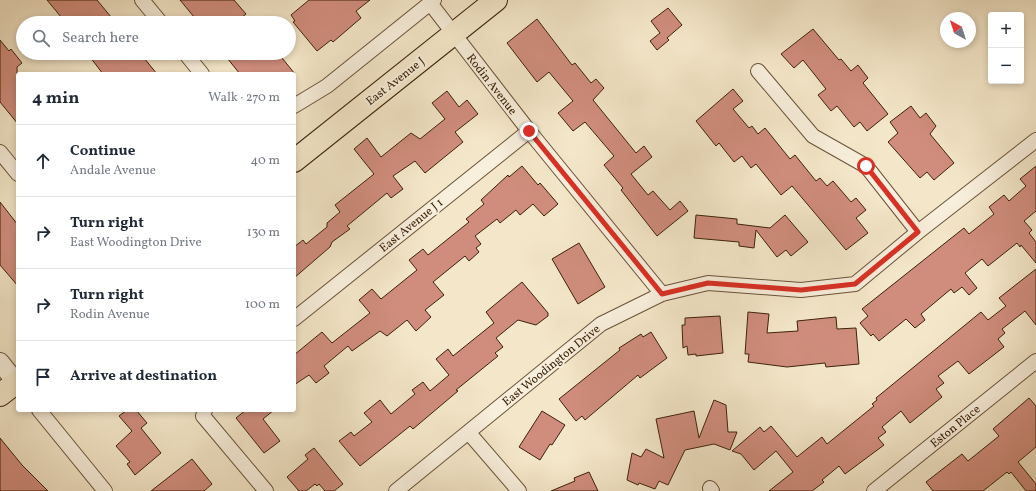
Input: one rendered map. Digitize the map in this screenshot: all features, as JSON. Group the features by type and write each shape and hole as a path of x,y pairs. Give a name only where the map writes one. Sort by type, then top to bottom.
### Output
{"main road":[{"name":"East Avenue J","path":"296,159 496,0"}],"street":[{"path":"142,0 155,16"},
{"path":"296,105 326,86 432,2"},
{"name":"Rodin Avenue","path":"432,2 454,34 529,131 662,294"},
{"path":"191,60 200,72"},
{"path":"758,71 813,136 866,166 918,232"},
{"name":"East Avenue J 1","path":"296,317 529,131"},
{"name":"East Woodington Drive","path":"396,491 601,324 662,294 708,283 801,290 855,284 918,232 1036,140"},
{"path":"0,152 16,172"},
{"name":"Eston Place","path":"874,491 1036,361"},
{"path":"0,362 13,386"},
{"path":"41,412 105,491"},
{"path":"204,412 203,416 266,491"},
{"path":"469,433 519,491"}],"building":[{"path":"47,0 97,0 110,16 60,16"},
{"path":"180,0 234,0 246,14 244,16 193,16"},
{"path":"309,0 370,0 356,11 361,18 333,42 331,40 317,51 296,26 296,16 291,15"},
{"path":"668,8 682,25 667,38 669,40 657,50 650,41 660,33 651,21"},
{"path":"537,19 572,65 575,63 591,83 596,79 604,88 593,100 636,153 644,146 652,157 631,174 648,195 653,191 670,210 680,201 688,211 657,236 621,190 623,188 604,165 614,156 585,122 573,131 558,113 573,101 549,72 537,82 507,43"},
{"path":"813,29 839,60 841,59 851,71 858,65 868,78 863,83 888,114 867,131 860,122 854,127 837,106 831,111 818,95 826,89 803,60 794,68 781,54"},
{"path":"0,40 9,51 11,49 16,55 16,60 20,60 22,63 17,67 16,72 16,122 0,102"},
{"path":"92,60 146,60 155,72 101,72"},
{"path":"229,60 284,60 293,72 238,72"},
{"path":"733,89 743,101 733,109 749,128 752,126 758,134 765,128 790,159 795,155 816,181 820,178 827,186 833,181 851,202 856,198 866,210 856,218 868,233 846,250 792,186 781,195 756,164 751,168 742,156 734,162 719,143 716,146 696,121"},
{"path":"447,91 459,107 467,100 478,114 455,132 463,142 425,173 415,161 393,176 403,189 391,198 387,193 347,226 350,229 332,242 330,247 296,276 296,245 303,240 306,244 327,227 327,223 340,212 335,205 374,174 354,149 367,138 381,157 411,133 420,139 445,119 432,103"},
{"path":"911,106 920,118 926,113 936,126 930,134 954,163 934,180 927,172 920,178 888,142 898,133 890,122"},
{"path":"522,166 538,185 540,183 558,204 544,216 533,204 520,215 516,210 500,223 497,219 475,236 481,244 476,248 479,252 469,261 465,256 433,282 444,295 425,310 431,317 416,331 407,320 387,336 380,331 352,351 348,346 324,366 329,373 316,383 309,375 296,384 296,353 322,332 332,343 370,313 359,300 372,289 381,299 417,270 409,260 423,249 428,255 469,222 466,219 484,204 481,200 508,175 509,177"},
{"path":"1036,166 1036,211 1024,221 1032,230 1029,233 1036,242 1036,263 1021,245 1020,247 1017,243 988,266 982,259 965,273 977,288 969,295 962,287 954,293 951,289 921,314 925,320 915,328 906,319 879,341 873,334 871,336 860,323 868,316 862,309 964,228 969,234 994,214 989,207 1004,195 1009,201 1026,186 1020,179"},
{"path":"0,202 16,222 16,284 0,265"},
{"path":"696,215 737,219 737,224 770,228 785,215 808,242 791,256 786,250 777,257 756,230 754,248 739,246 739,242 694,238"},
{"path":"579,243 605,287 578,304 552,259"},
{"path":"1036,269 1036,325 1025,311 1002,329 1005,333 998,339 1004,347 969,374 958,361 938,376 944,383 936,389 942,397 910,423 901,411 882,427 886,432 878,438 884,445 845,474 839,466 822,480 824,482 812,491 769,491 793,472 776,451 754,470 741,454 732,451 760,427 764,432 771,426 797,457 822,437 827,444 874,406 872,404 877,400 876,398 981,312 988,320 1006,306 999,298"},
{"path":"522,282 548,313 548,316 536,325 518,320 496,338 503,347 495,353 498,356 456,390 458,391 413,429 410,426 360,466 339,441 351,432 354,436 372,422 364,413 380,400 391,414 415,394 412,390 423,382 430,391 449,375 436,359 448,349 453,356 494,323 486,312"},
{"path":"748,312 769,314 767,333 798,331 797,321 836,317 837,329 856,328 859,364 826,367 825,363 787,367 748,362 749,354 745,354"},
{"path":"720,316 723,353 696,356 696,354 688,355 687,346 683,348 682,325 685,325 685,318"},
{"path":"651,332 667,358 640,378 638,375 585,420 582,416 576,421 559,399 620,350 619,348 641,334 643,337"},
{"path":"1029,398 1036,406 1036,447 1018,462 1036,484 1036,491 1026,491 1011,472 1009,474 1007,472 983,491 933,491 926,482 962,454 968,461 999,436 993,429"},
{"path":"714,400 726,405 728,432 737,432 730,450 714,444 685,450 668,485 659,481 655,489 639,483 638,485 627,480 632,453 641,457 646,449 664,458 656,419 694,411 699,438"},
{"path":"542,411 565,425 540,460 519,447"},
{"path":"124,412 138,412 147,423 141,428 161,453 135,475 127,464 130,462 116,446 132,431 119,416"},
{"path":"244,412 272,412 263,419 280,441 264,453 236,418"},
{"path":"0,438 22,465 48,491 0,491"},
{"path":"314,448 343,484 334,491 325,491 319,484 317,486 315,484 306,491 299,491 287,477 308,459 305,455"},
{"path":"192,459 212,484 204,491 151,491"},
{"path":"589,472 598,491 551,491 575,481 574,478"}],"route":[{"path":"529,131 662,294 708,283 801,290 855,284 918,232 866,166"}]}
